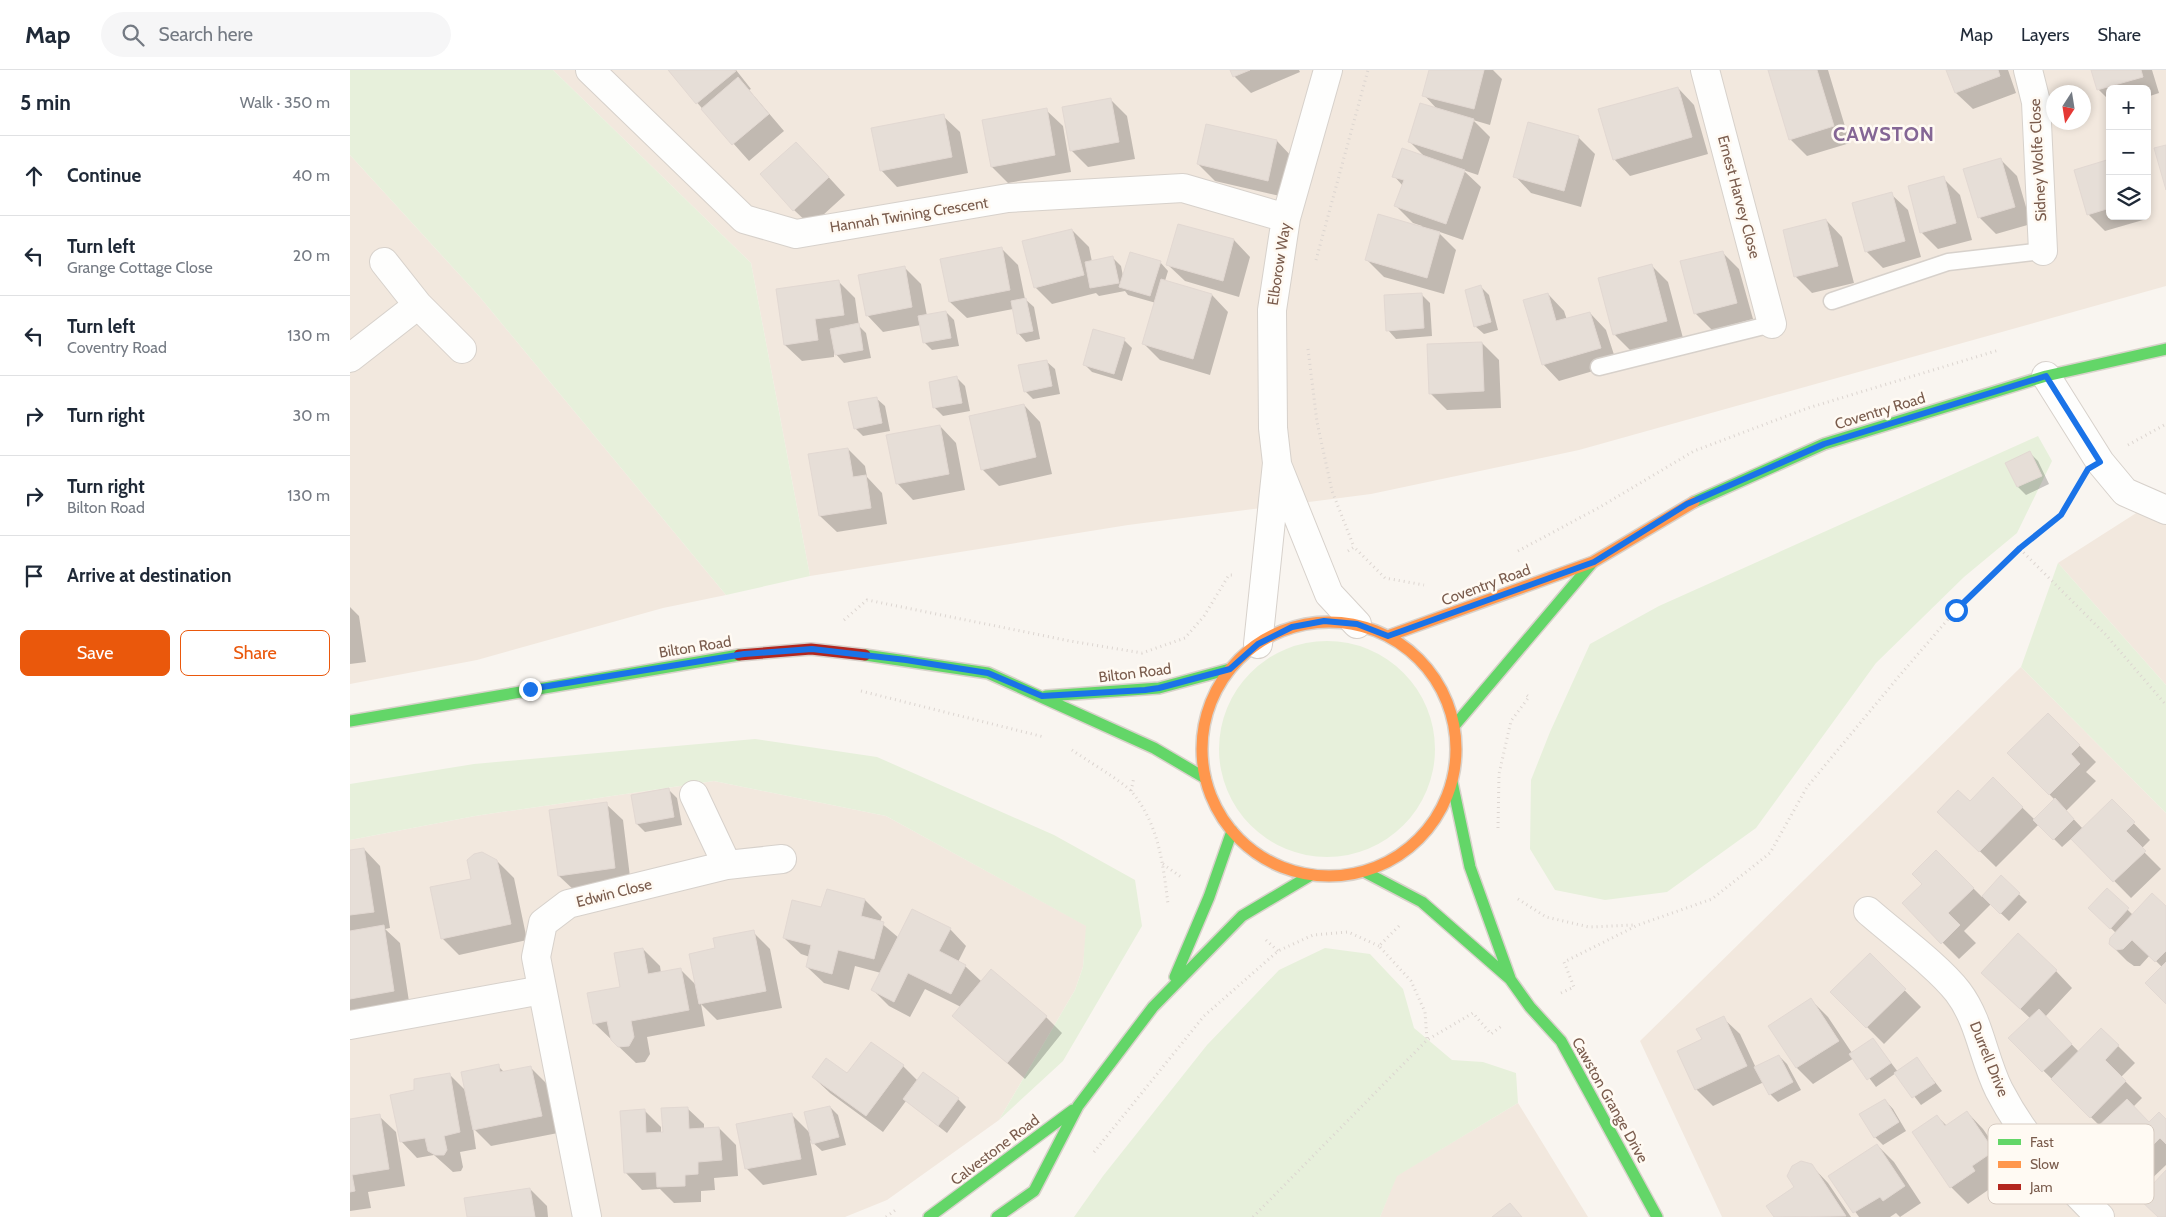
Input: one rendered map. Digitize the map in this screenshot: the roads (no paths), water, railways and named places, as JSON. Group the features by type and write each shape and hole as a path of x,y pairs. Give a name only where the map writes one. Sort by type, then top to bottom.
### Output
{"main road":[{"name":"Coventry Road","path":"1388,636 1594,562 1687,504 1824,444 2046,376 2166,350"},
{"name":"Coventry Road","path":"1454,725 1594,562"},
{"path":"1324,621 1357,624 1388,636 1419,659 1442,689 1454,725 1457,754 1452,782 1434,822 1404,852 1365,872 1338,876 1311,875 1281,867 1254,852 1232,831 1215,807 1205,778 1202,739 1211,702 1230,669 1258,644 1292,627 1324,621"},
{"name":"Bilton Road","path":"350,721 744,654 812,649 906,660 988,673 1154,748 1205,778"},
{"name":"Bilton Road","path":"1042,696 1159,688 1230,669"},
{"name":"Cawston Grange Drive","path":"1452,782 1470,867 1510,979"},
{"name":"Calvestone Road","path":"1170,990 1209,897 1232,831"},
{"name":"Cawston Grange Drive","path":"1365,872 1422,902 1510,979 1530,1007 1561,1042 1657,1217"},
{"name":"Calvestone Road","path":"997,1217 1034,1191 1078,1106 1153,1006 1242,916 1311,875"},
{"name":"Calvestone Road","path":"929,1217 1078,1106"}],"street":[{"name":"Hannah Twining Crescent","path":"590,70 744,219 796,234 1008,198 1183,188 1286,218"},
{"name":"Elborow Way","path":"1258,644 1277,463 1273,428 1272,310 1286,218 1328,70"},
{"name":"Ernest Harvey Close","path":"1705,70 1772,324"},
{"name":"Sidney Wolfe Close","path":"2028,70 2036,102 2042,251"},
{"path":"384,262 418,305 462,349"},
{"path":"350,358 418,305"},
{"path":"2046,376 2100,462 2125,492 2166,510"},
{"name":"Elborow Way","path":"1277,463 1329,594 1357,624"},
{"path":"694,795 727,865"},
{"name":"Edwin Close","path":"587,1217 536,957 543,923 568,904 727,865 782,859"},
{"name":"Durrell Drive","path":"1868,911 1958,992 1972,1017 1998,1088 2018,1124"},
{"path":"350,1025 542,990"},
{"name":"Durrell Drive","path":"2087,1204 2100,1217"}],"lane":[{"path":"1832,301 1948,262 2042,251"},
{"path":"1599,367 1772,324"}],"district":[{"name":"CAWSTON","path":"1884,134"}]}
